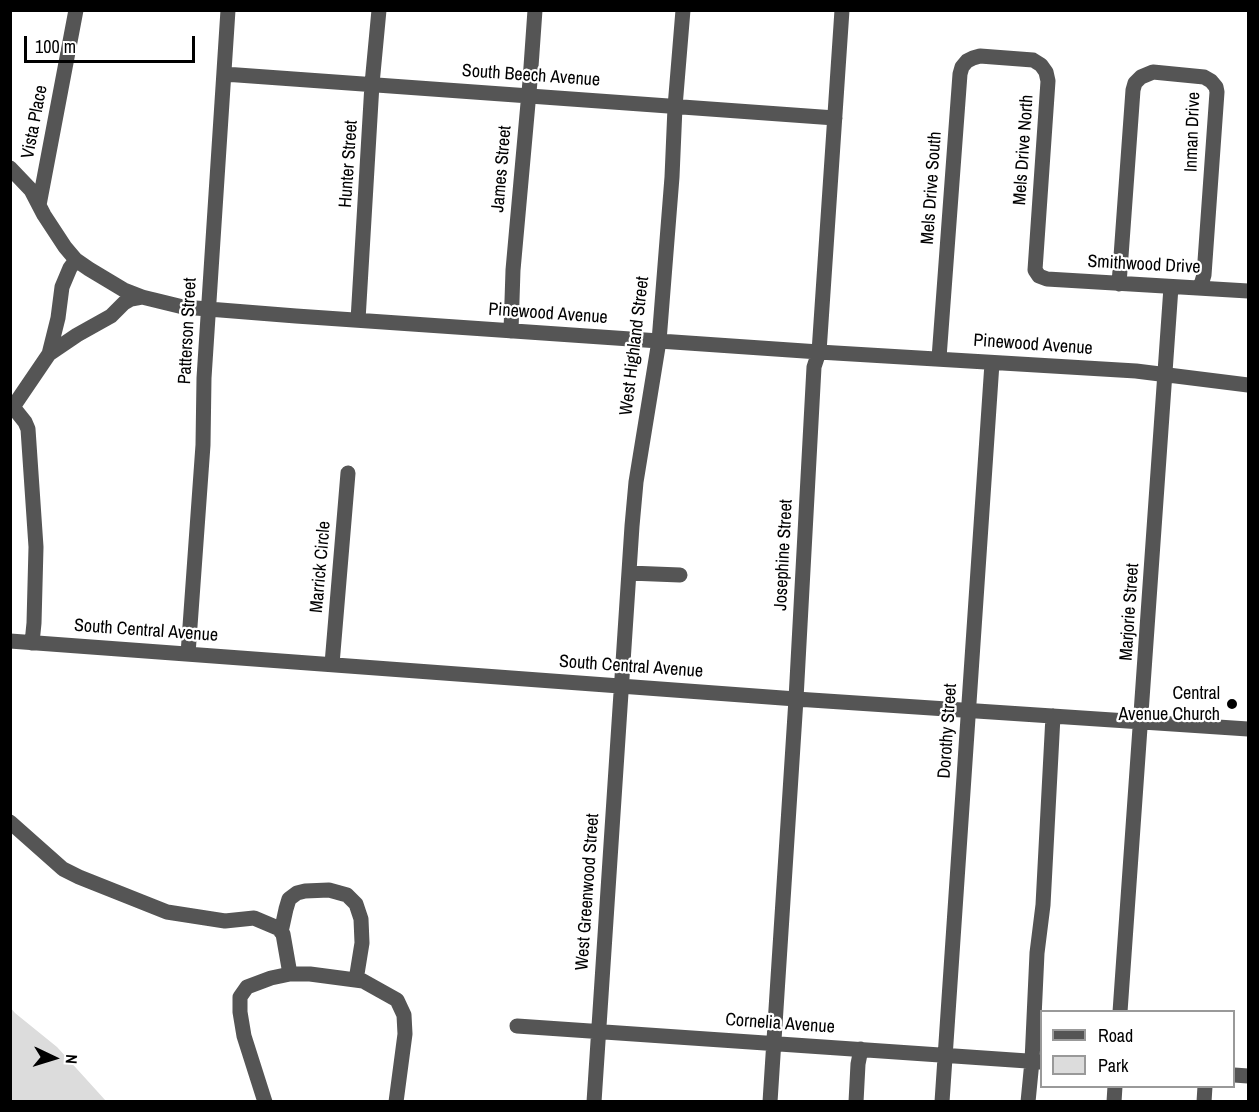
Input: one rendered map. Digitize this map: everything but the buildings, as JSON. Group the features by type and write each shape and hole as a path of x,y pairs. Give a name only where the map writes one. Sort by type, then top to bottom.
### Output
{"street":[{"name":"Vista Place","path":"39,205 76,10"},
{"name":"Patterson Street","path":"188,654 203,445 204,378 228,10"},
{"name":"Hunter Street","path":"358,320 372,84 379,10"},
{"name":"James Street","path":"511,331 513,270 535,10"},
{"name":"West Highland Street","path":"621,686 636,482 659,341 684,10"},
{"name":"Josephine Street","path":"770,1101 796,699 814,367 819,352 842,10"},
{"name":"Mels Drive South","path":"939,358 960,74 962,67 973,58 980,56 1005,58"},
{"name":"Mels Drive North","path":"1005,58 1033,60 1046,72 1048,81 1035,270 1039,276"},
{"name":"Inman Drive","path":"1119,284 1133,90 1135,83 1141,77 1153,72 1204,77 1216,87 1204,275 1200,288"},
{"name":"South Beech Avenue","path":"224,74 835,118"},
{"name":"Pinewood Avenue","path":"10,168 31,190 65,247 76,260 124,290 183,307 819,352 1136,371 1248,385"},
{"path":"50,354 62,287 76,260"},
{"name":"Smithwood Drive","path":"1039,276 1047,279 1248,291"},
{"name":"Marjorie Street","path":"1120,1010 1171,286"},
{"path":"32,643 36,547 28,429 25,422 12,408 50,354 77,335 111,316 124,303 142,297"},
{"name":"Dorothy Street","path":"942,1101 992,363"},
{"name":"Marrick Circle","path":"332,664 348,473"},
{"path":"629,573 680,575"},
{"name":"South Central Avenue","path":"10,641 796,699 1248,729"},
{"name":"West Greenwood Street","path":"594,1101 621,686"},
{"path":"1028,1101 1037,1061 1037,953 1043,905 1053,716"},
{"path":"10,822 63,869 79,877 167,912 225,921 254,918 280,929 281,932"},
{"path":"290,974 281,932 289,899 305,891 328,890 347,895 356,904 361,919 362,943 356,980"},
{"path":"265,1101 244,1036 240,997 247,987 290,974 310,974 363,981 397,1000 404,1014 405,1034 396,1101"},
{"name":"Cornelia Avenue","path":"517,1026 1037,1061"},
{"path":"856,1101 861,1049"}],"green space":[{"path":"10,1007 57,1047 106,1101 11,1101"}],"place":[{"name":"Central Avenue Church","path":"1232,704"}]}
